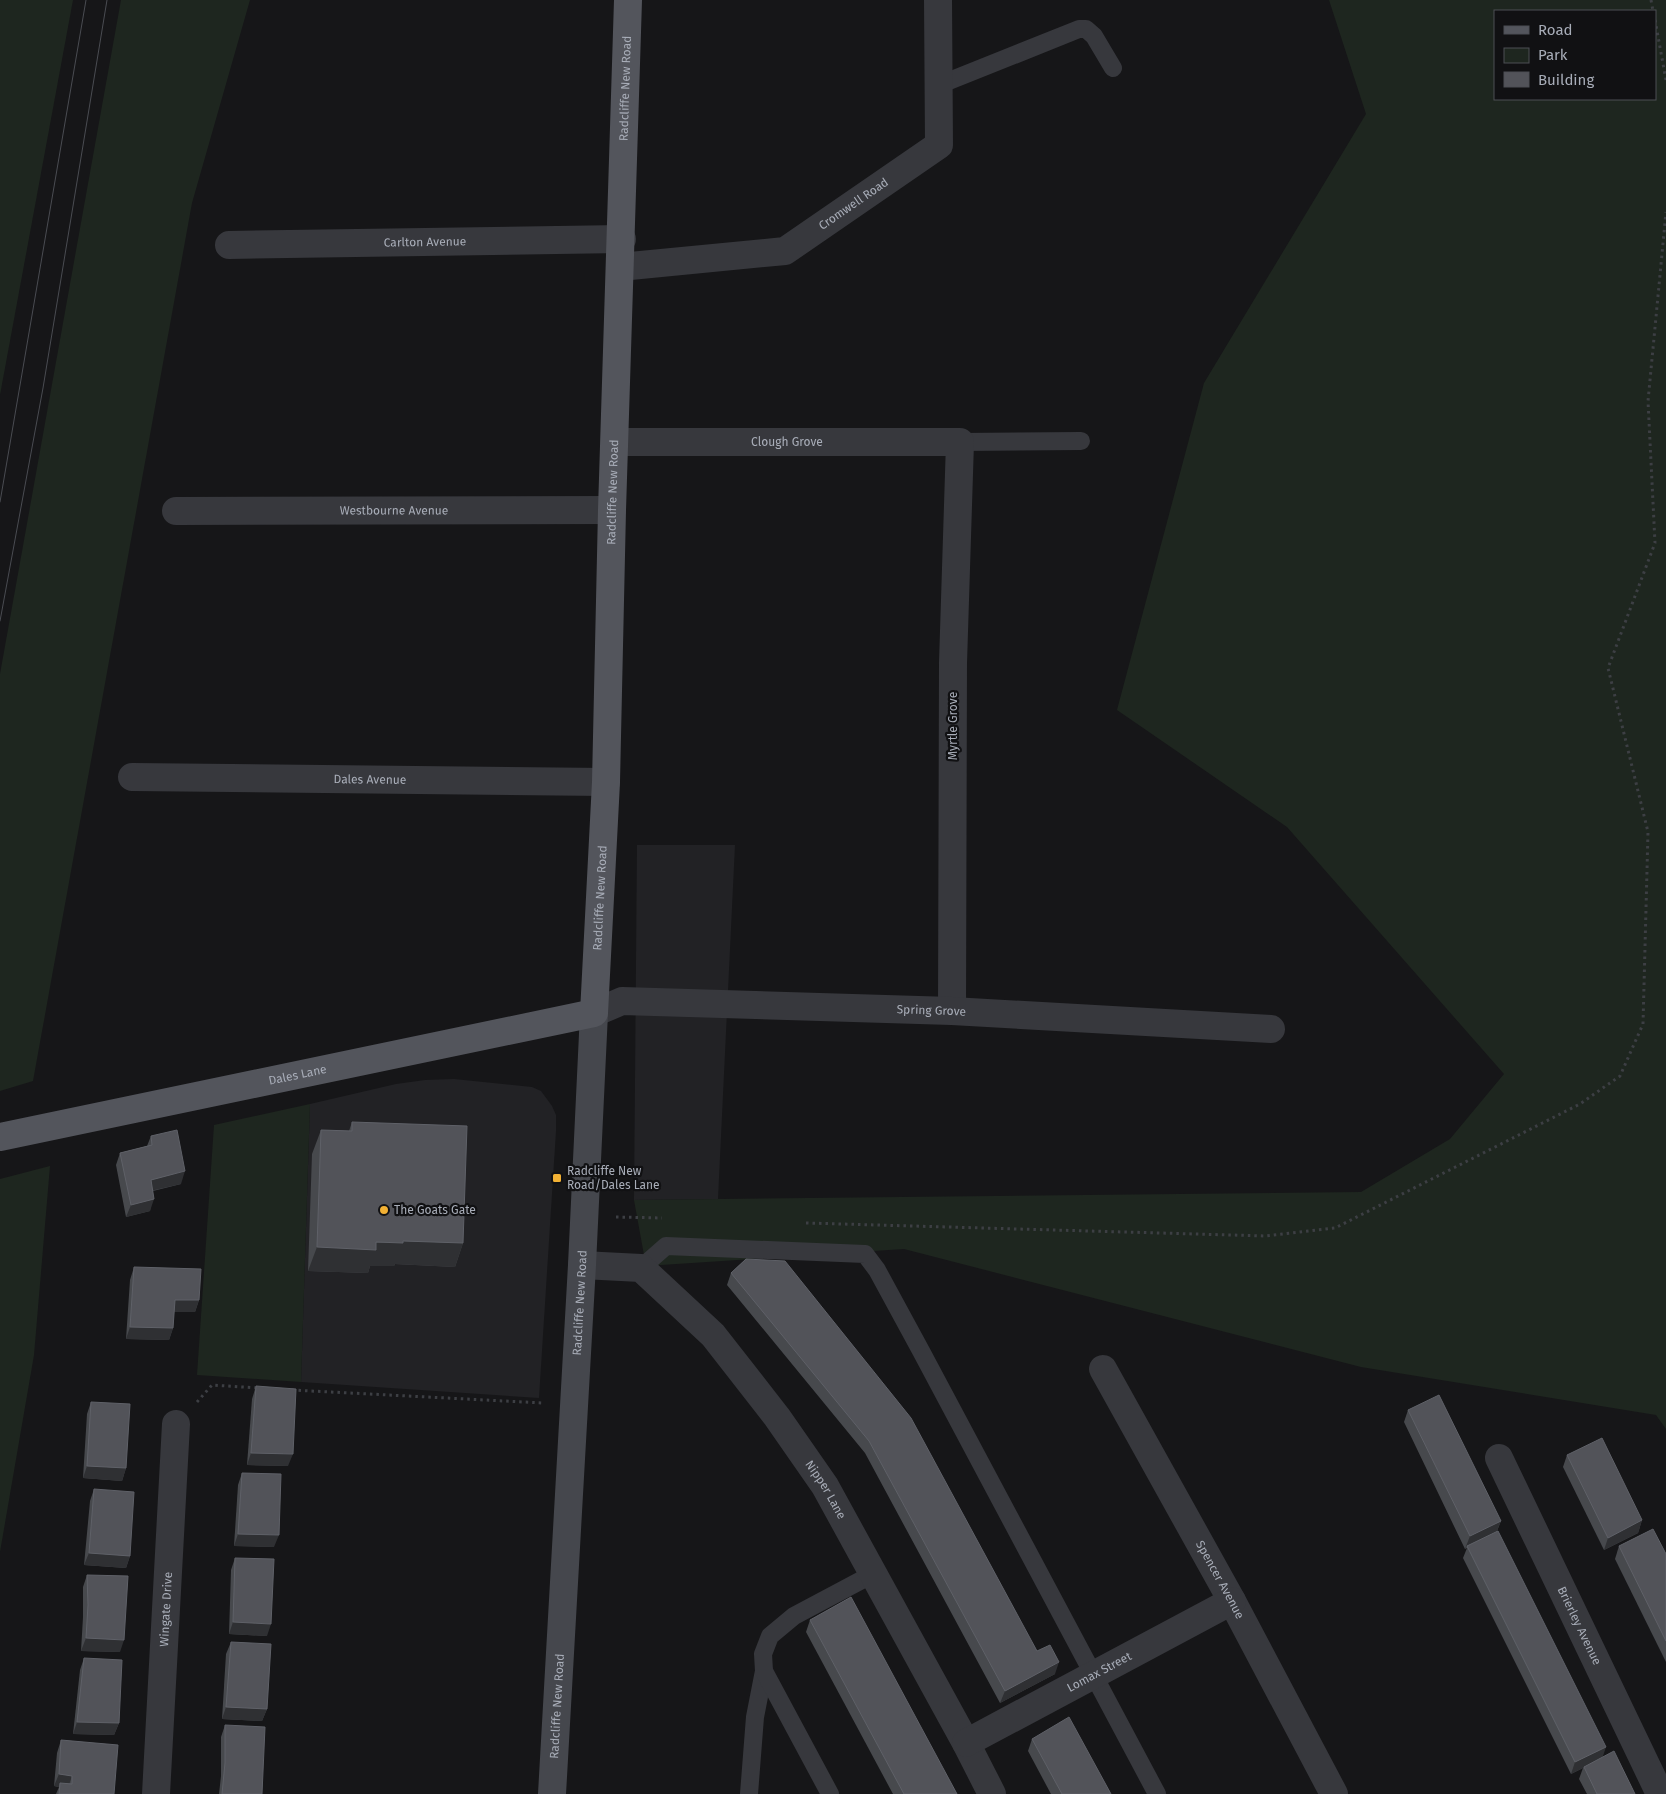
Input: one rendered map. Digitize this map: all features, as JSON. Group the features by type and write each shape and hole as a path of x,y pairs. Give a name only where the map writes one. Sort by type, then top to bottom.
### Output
{"main road":[{"name":"Radcliffe New Road","path":"552,1794 582,1265 606,782 612,510 622,240 628,0"},
{"name":"Dales Lane","path":"0,1137 594,1013"}],"street":[{"name":"Cromwell Road","path":"620,267 785,251 939,144 938,0"},
{"name":"Carlton Avenue","path":"228,245 622,240"},
{"name":"Clough Grove","path":"615,442 960,442"},
{"name":"Myrtle Grove","path":"952,1011 953,663 960,442"},
{"name":"Westbourne Avenue","path":"176,511 612,510"},
{"name":"Dales Avenue","path":"132,777 606,782"},
{"name":"Spring Grove","path":"594,1013 622,1001 952,1011 1271,1029"},
{"path":"582,1265 641,1268"},
{"name":"Nipper Lane","path":"641,1268 713,1335 777,1417 825,1486 992,1794"},
{"name":"Spencer Avenue","path":"1103,1369 1232,1601 1334,1794"},
{"name":"Wingate Drive","path":"156,1794 176,1424"},
{"name":"Brierley Avenue","path":"1500,1458 1660,1794"},
{"name":"Lomax Street","path":"966,1743 1232,1601"}],"lane":[{"path":"938,85 1079,29 1086,29 1094,36 1113,68"},
{"path":"960,442 1081,441"},
{"path":"641,1268 666,1246 865,1254 877,1270 1158,1794"},
{"path":"749,1794 755,1717 764,1671 763,1654 770,1636 794,1616 873,1574"},
{"path":"764,1671 830,1794"}],"path":[{"path":"1656,25 1666,80"},
{"path":"801,1222 1266,1236 1335,1228 1580,1104 1620,1076 1643,1024 1648,832 1608,668 1655,543 1648,401 1666,212"},
{"path":"584,1216 663,1218"},
{"path":"176,1424 212,1385 260,1388"},
{"path":"290,1390 574,1405"}],"shaded area":[{"path":"637,845 735,845 718,1199 634,1200"},
{"path":"454,1079 532,1087 541,1091 556,1115 539,1398 301,1382 310,1104 396,1084"}],"green space":[{"path":"0,0 73,0 0,395"},
{"path":"121,0 250,0 192,203 33,1081 0,1091 0,674"},
{"path":"1329,0 1666,0 1666,1429 1656,1415 1361,1367 904,1249 646,1266 634,1200 1361,1192 1450,1139 1504,1074 1287,827 1117,710 1204,383 1366,114"},
{"path":"310,1104 301,1382 197,1375 214,1125"},
{"path":"50,1166 34,1355 0,1552 0,1179"}],"building":[{"name":"The Goats Gate","path":"352,1122 467,1126 463,1243 376,1242 376,1250 317,1247 321,1130 352,1131"},
{"path":"177,1130 185,1171 151,1180 154,1199 131,1205 120,1153 152,1145 151,1136"},
{"path":"746,1259 785,1261 911,1418 1037,1651 1050,1645 1059,1662 1005,1691 869,1441 731,1273"},
{"path":"134,1267 201,1269 199,1300 175,1300 173,1328 130,1327"},
{"path":"256,1386 296,1389 293,1454 251,1453"},
{"path":"1439,1395 1501,1521 1470,1536 1408,1410"},
{"path":"91,1402 130,1404 126,1468 87,1466"},
{"path":"1602,1438 1642,1520 1608,1538 1567,1455"},
{"path":"242,1473 281,1474 279,1535 238,1534"},
{"path":"94,1489 134,1492 130,1556 89,1553"},
{"path":"1653,1529 1666,1554 1666,1641 1619,1546"},
{"path":"1498,1531 1606,1747 1575,1762 1467,1546"},
{"path":"235,1558 274,1559 271,1624 233,1622"},
{"path":"87,1575 128,1576 124,1640 86,1638"},
{"path":"851,1597 957,1794 904,1794 810,1620"},
{"path":"231,1642 271,1644 267,1709 226,1707"},
{"path":"84,1658 122,1660 119,1723 77,1722"},
{"path":"1069,1717 1111,1794 1062,1794 1032,1739"},
{"path":"225,1725 265,1727 262,1794 222,1794 225,1763"},
{"path":"61,1740 118,1745 114,1794 59,1794 60,1783 72,1784 72,1776 59,1774"},
{"path":"1614,1751 1635,1794 1597,1794 1584,1767"}],"tram line":[{"path":"0,502 86,0"},
{"path":"0,621 43,388 107,0"}],"place":[{"name":"Radcliffe New Road/Dales Lane","path":"557,1178"},
{"name":"The Goats Gate","path":"384,1210"}]}
